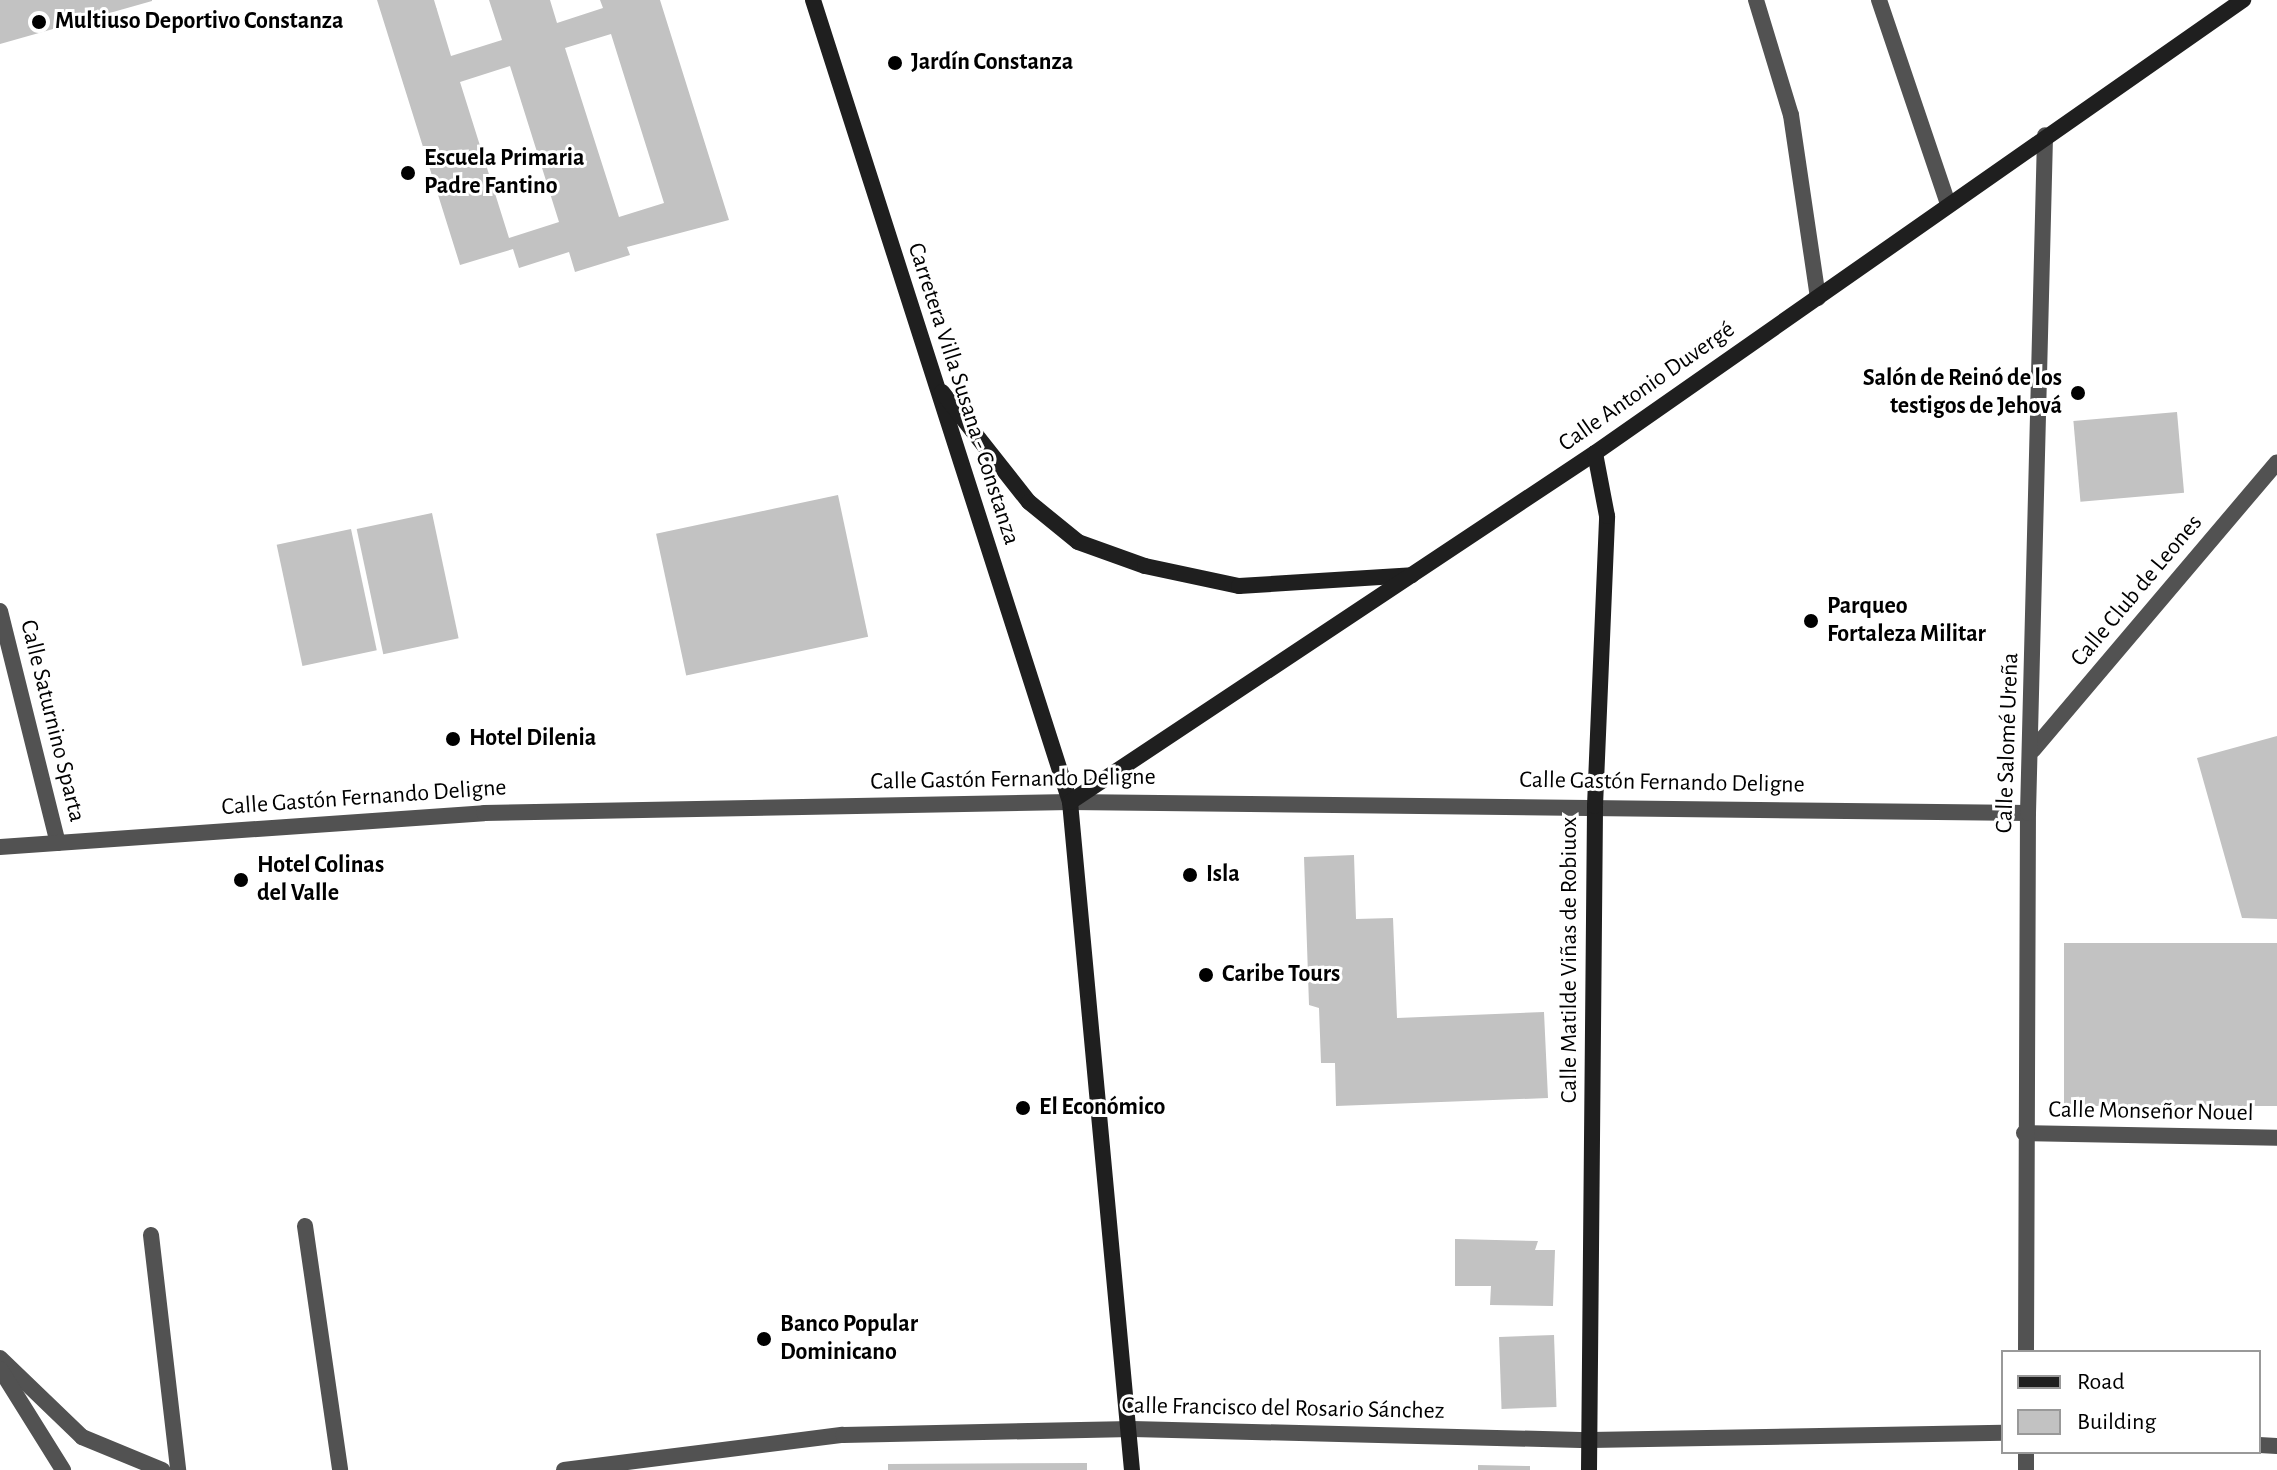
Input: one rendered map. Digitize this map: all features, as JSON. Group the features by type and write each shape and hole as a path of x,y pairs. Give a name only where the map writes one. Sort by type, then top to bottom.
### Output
{"main road":[{"name":"Carretera Villa Susana - Constanza","path":"813,0 1070,802 1132,1429 1132,1470"},
{"name":"Calle Antonio Duvergé","path":"1070,802 1595,453 2045,135 2243,0"},
{"path":"933,381 1029,502 1078,542 1145,566 1239,586 1415,575"},
{"name":"Calle Matilde Viñas de Robiuox","path":"1589,1470 1595,806 1607,516 1595,453"}],"street":[{"path":"1756,0 1791,115 1818,298"},
{"path":"1879,0 1948,204"},
{"name":"Calle Salomé Ureña","path":"2026,1350 2024,1133 2028,813 2033,750 2045,135"},
{"name":"Calle Club de Leones","path":"2033,750 2277,462"},
{"name":"Calle Saturnino Sparta","path":"0,611 58,843"},
{"name":"Calle Gastón Fernando Deligne","path":"0,847 484,813 1070,802 2028,813"},
{"name":"Calle Monseñor Nouel","path":"2024,1133 2277,1138"},
{"path":"305,1226 340,1470"},
{"path":"151,1235 178,1470"},
{"path":"0,1358 82,1437 162,1470"},
{"path":"0,1369 63,1470"},
{"name":"Calle Francisco del Rosario Sánchez","path":"564,1470 843,1435 1132,1429 1590,1440 2001,1433"}],"building":[{"name":"Multiuso Deportivo Constanza","path":"0,0 152,0 152,1 0,44"},
{"path":"377,0 434,0 451,56 502,40 489,0 550,0 557,23 603,8 600,0 660,0 729,220 627,247 630,255 575,272 569,252 519,268 513,249 460,265","holes":["611,34 664,203 619,217 565,48","510,66 559,222 509,238 460,82"]},
{"path":"2177,412 2184,493 2080,502 2073,421"},
{"path":"838,495 868,637 686,676 656,534"},
{"path":"432,513 459,638 383,654 357,529"},
{"path":"351,529 377,650 302,666 277,545"},
{"path":"2277,736 2277,919 2242,918 2197,758"},
{"path":"1354,855 1356,919 1393,918 1397,1018 1544,1012 1548,1098 1336,1106 1335,1063 1321,1063 1319,1008 1309,1005 1304,857"},
{"path":"2064,943 2277,943 2277,1106 2064,1106"},
{"path":"1455,1239 1538,1241 1535,1250 1555,1250 1553,1306 1490,1305 1491,1286 1455,1286"},
{"path":"1554,1335 1557,1407 1502,1409 1499,1337"},
{"path":"1087,1463 1087,1470 888,1470 888,1464"},
{"path":"1478,1465 1530,1466 1530,1470 1478,1470"}],"place":[{"name":"Multiuso Deportivo Constanza","path":"39,22"},
{"name":"Jardín Constanza","path":"895,63"},
{"name":"Escuela Primaria Padre Fantino","path":"408,173"},
{"name":"Salón de Reinó de los testigos de Jehová","path":"2078,393"},
{"name":"Parqueo Fortaleza Militar","path":"1811,621"},
{"name":"Hotel Dilenia","path":"453,739"},
{"name":"Isla","path":"1190,875"},
{"name":"Hotel Colinas del Valle","path":"241,880"},
{"name":"Caribe Tours","path":"1206,975"},
{"name":"El Económico","path":"1023,1108"},
{"name":"Banco Popular Dominicano","path":"764,1339"}]}
